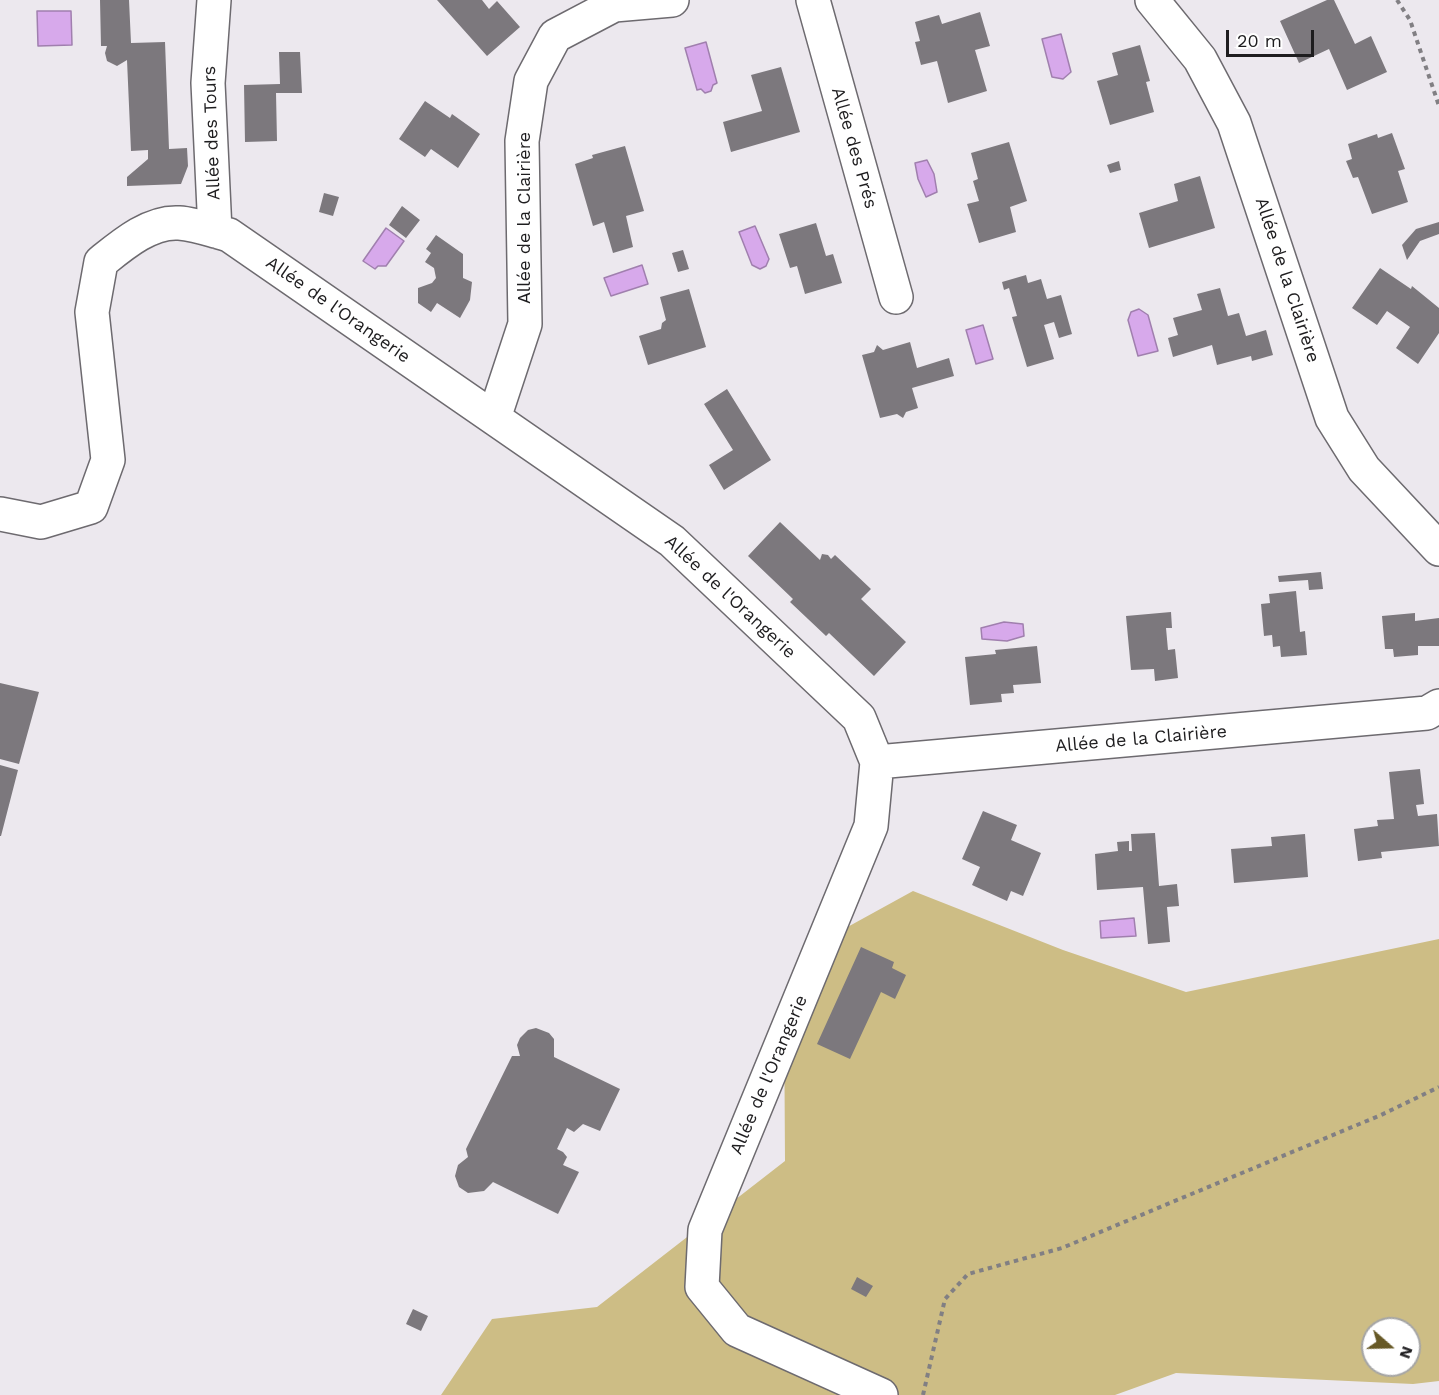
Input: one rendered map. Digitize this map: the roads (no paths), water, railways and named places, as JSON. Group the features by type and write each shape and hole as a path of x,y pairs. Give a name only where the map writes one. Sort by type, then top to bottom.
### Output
{"street":[{"name":"Allée des Tours","path":"214,0 208,83 215,231"},
{"name":"Allée de la Clairière","path":"494,418 525,324 522,141 531,81 555,36 614,5 672,0"},
{"name":"Allée des Prés","path":"813,0 896,297"},
{"name":"Allée de la Clairière","path":"1152,0 1200,59 1234,123 1332,418 1364,469 1439,549"},
{"name":"Allée de l'Orangerie","path":"0,514 41,522 91,507 108,460 92,312 101,262 136,233 178,222 229,235 672,542 859,718 877,762 871,826 705,1230 702,1287 737,1330 880,1395"},
{"name":"Allée de la Clairière","path":"877,762 1427,713 1439,706"}]}
